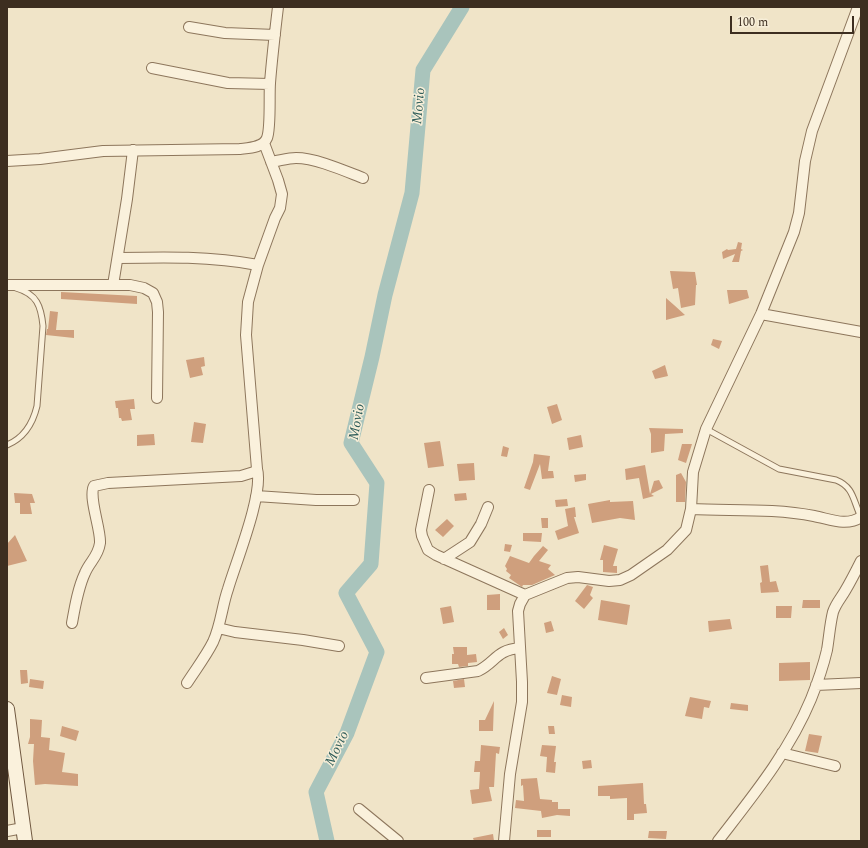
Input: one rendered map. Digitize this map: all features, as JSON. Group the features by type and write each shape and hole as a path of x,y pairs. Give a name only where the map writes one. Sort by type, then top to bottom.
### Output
{"street":[{"path":"7,161 40,159 103,151 240,149 264,143 267,138 268,130 270,84 278,7"},
{"path":"504,841 510,774 522,702 518,610 520,604 525,595 567,578 578,577 609,582 620,580 631,575 666,550 686,530 691,509 693,472 706,428 761,314 794,232 799,213 805,161 812,130 858,7"},
{"path":"189,27 225,33 275,34"},
{"path":"152,68 228,83 270,84"},
{"path":"187,683 213,641 218,628 227,591 259,483 246,335 248,302 258,265 281,202 282,194 264,143"},
{"path":"113,286 133,150"},
{"path":"271,162 297,158 304,159 334,166 363,178"},
{"path":"118,258 191,257 237,261 258,265"},
{"path":"7,286 130,286 144,288 153,293 157,302 158,312 157,398"},
{"path":"761,314 861,332"},
{"path":"72,623 82,579 89,563 95,558 99,548 99,533 92,494 94,486 108,483 240,476 254,472 257,469"},
{"path":"429,490 422,524 422,536 428,550 444,559 525,595"},
{"path":"256,496 322,501 354,500"},
{"path":"444,559 470,542 481,524 488,507"},
{"path":"691,509 784,512 840,522 850,522 861,518"},
{"path":"718,841 748,802 782,753 800,723 816,685 826,651 837,603 861,561"},
{"path":"218,628 234,632 340,646"},
{"path":"426,678 478,671 506,650 520,648"},
{"path":"816,685 861,683"},
{"path":"7,709 24,835 7,831"},
{"path":"782,753 835,766"},
{"path":"359,809 398,841"}],"lane":[{"path":"7,286 23,290 33,296 38,304 44,326 35,416 28,428 17,440 7,445"},
{"path":"706,428 779,469 836,480 843,483 849,488 861,518"}],"building":[{"path":"738,242 742,243 741,249 743,250 741,251 739,262 732,262 735,254 723,259 722,252 727,249 736,249"},
{"path":"670,271 695,272 697,285 695,305 681,308 678,288 673,289"},
{"path":"727,290 747,290 749,298 729,304"},
{"path":"61,292 137,296 137,304 61,299"},
{"path":"666,298 674,305 685,315 666,320"},
{"path":"50,311 58,312 56,330 74,330 74,338 46,335"},
{"path":"713,339 722,341 719,349 711,345"},
{"path":"204,357 205,366 201,367 203,375 190,378 186,360"},
{"path":"665,365 668,376 655,379 652,371"},
{"path":"134,399 135,409 130,409 132,420 122,421 121,418 119,418 118,408 116,408 115,401"},
{"path":"557,404 562,420 552,424 547,407"},
{"path":"194,422 206,424 203,443 191,442"},
{"path":"649,428 683,429 683,433 665,434 664,451 651,453 651,434"},
{"path":"154,434 155,445 137,446 137,435"},
{"path":"581,435 583,447 569,450 567,438"},
{"path":"440,441 444,466 428,468 424,443"},
{"path":"682,444 692,444 686,463 678,460"},
{"path":"503,446 509,448 507,457 501,456"},
{"path":"534,454 550,456 548,471 553,471 554,478 542,479 540,464 530,490 524,488 533,462"},
{"path":"474,463 475,480 459,481 457,464"},
{"path":"645,465 650,494 654,481 659,480 663,488 651,494 654,496 643,499 639,478 626,480 625,469"},
{"path":"681,473 686,482 685,502 676,502 676,475"},
{"path":"586,474 586,480 575,482 574,475"},
{"path":"14,493 32,494 35,503 30,503 32,514 20,514 20,503 15,503"},
{"path":"466,493 467,500 455,501 454,494"},
{"path":"567,499 568,506 556,507 555,500"},
{"path":"610,500 610,502 633,501 635,520 620,518 592,523 588,504"},
{"path":"575,507 576,517 574,517 579,533 558,540 555,531 568,526 565,509"},
{"path":"541,518 548,518 548,528 542,528"},
{"path":"447,519 454,526 443,537 435,530"},
{"path":"523,533 542,533 541,542 523,541"},
{"path":"15,535 27,561 7,566 7,544"},
{"path":"505,544 512,545 510,552 504,551"},
{"path":"604,545 618,549 613,566 617,566 617,573 603,572 603,560 600,560"},
{"path":"543,546 548,550 539,561 551,565 548,569 555,575 532,585 523,585 522,587 509,578 511,575 506,571 507,569 505,566 510,556 529,563"},
{"path":"768,565 770,582 776,581 779,592 761,593 760,583 762,582 760,566"},
{"path":"587,585 593,587 590,595 593,598 584,609 575,601"},
{"path":"500,594 500,610 487,610 487,595"},
{"path":"601,600 630,605 627,625 598,620"},
{"path":"803,600 820,600 820,608 802,608"},
{"path":"451,606 454,622 443,624 440,608"},
{"path":"776,606 792,606 791,618 776,618"},
{"path":"730,619 732,629 709,632 708,621"},
{"path":"551,621 554,631 546,633 544,623"},
{"path":"504,628 508,635 503,639 499,632"},
{"path":"453,647 467,647 467,655 476,654 477,662 468,663 468,666 459,667 458,664 452,664 452,654 454,654"},
{"path":"810,662 810,680 779,681 779,663"},
{"path":"20,670 27,670 28,683 21,684"},
{"path":"552,676 561,679 557,695 547,693"},
{"path":"30,679 44,681 43,689 29,687"},
{"path":"464,679 465,687 454,688 453,681"},
{"path":"562,695 572,697 571,707 560,705"},
{"path":"690,697 711,701 709,708 704,707 702,719 685,716"},
{"path":"494,701 493,731 479,731 479,720 485,720"},
{"path":"731,703 748,705 748,711 730,709"},
{"path":"30,719 42,720 41,737 50,738 49,750 65,753 62,772 78,774 78,786 45,784 35,785 33,761 34,744 28,744 30,737"},
{"path":"62,726 79,731 76,741 60,736"},
{"path":"548,726 554,726 555,734 549,734"},
{"path":"809,734 822,736 818,753 805,751"},
{"path":"481,745 500,747 499,754 496,753 494,787 489,787 492,801 472,804 470,790 479,789 480,772 474,772 475,761 480,761"},
{"path":"542,745 556,746 554,762 556,762 555,773 546,772 547,757 540,756"},
{"path":"591,760 592,768 583,769 582,761"},
{"path":"537,778 540,799 558,802 558,809 570,809 570,816 557,815 542,818 541,811 515,808 516,800 524,801 521,779"},
{"path":"643,783 644,804 646,804 647,813 634,814 634,820 627,820 627,798 610,799 610,796 598,796 598,786"},
{"path":"537,830 551,830 551,837 537,837"},
{"path":"649,831 667,831 666,839 648,838"},
{"path":"493,834 494,841 474,841 473,838"}],"waterway":[{"name":"Movio","path":"327,841 316,792 347,733 377,652 346,593 371,564 377,483 351,443 372,357 385,295 412,193 423,70 462,7"}]}
